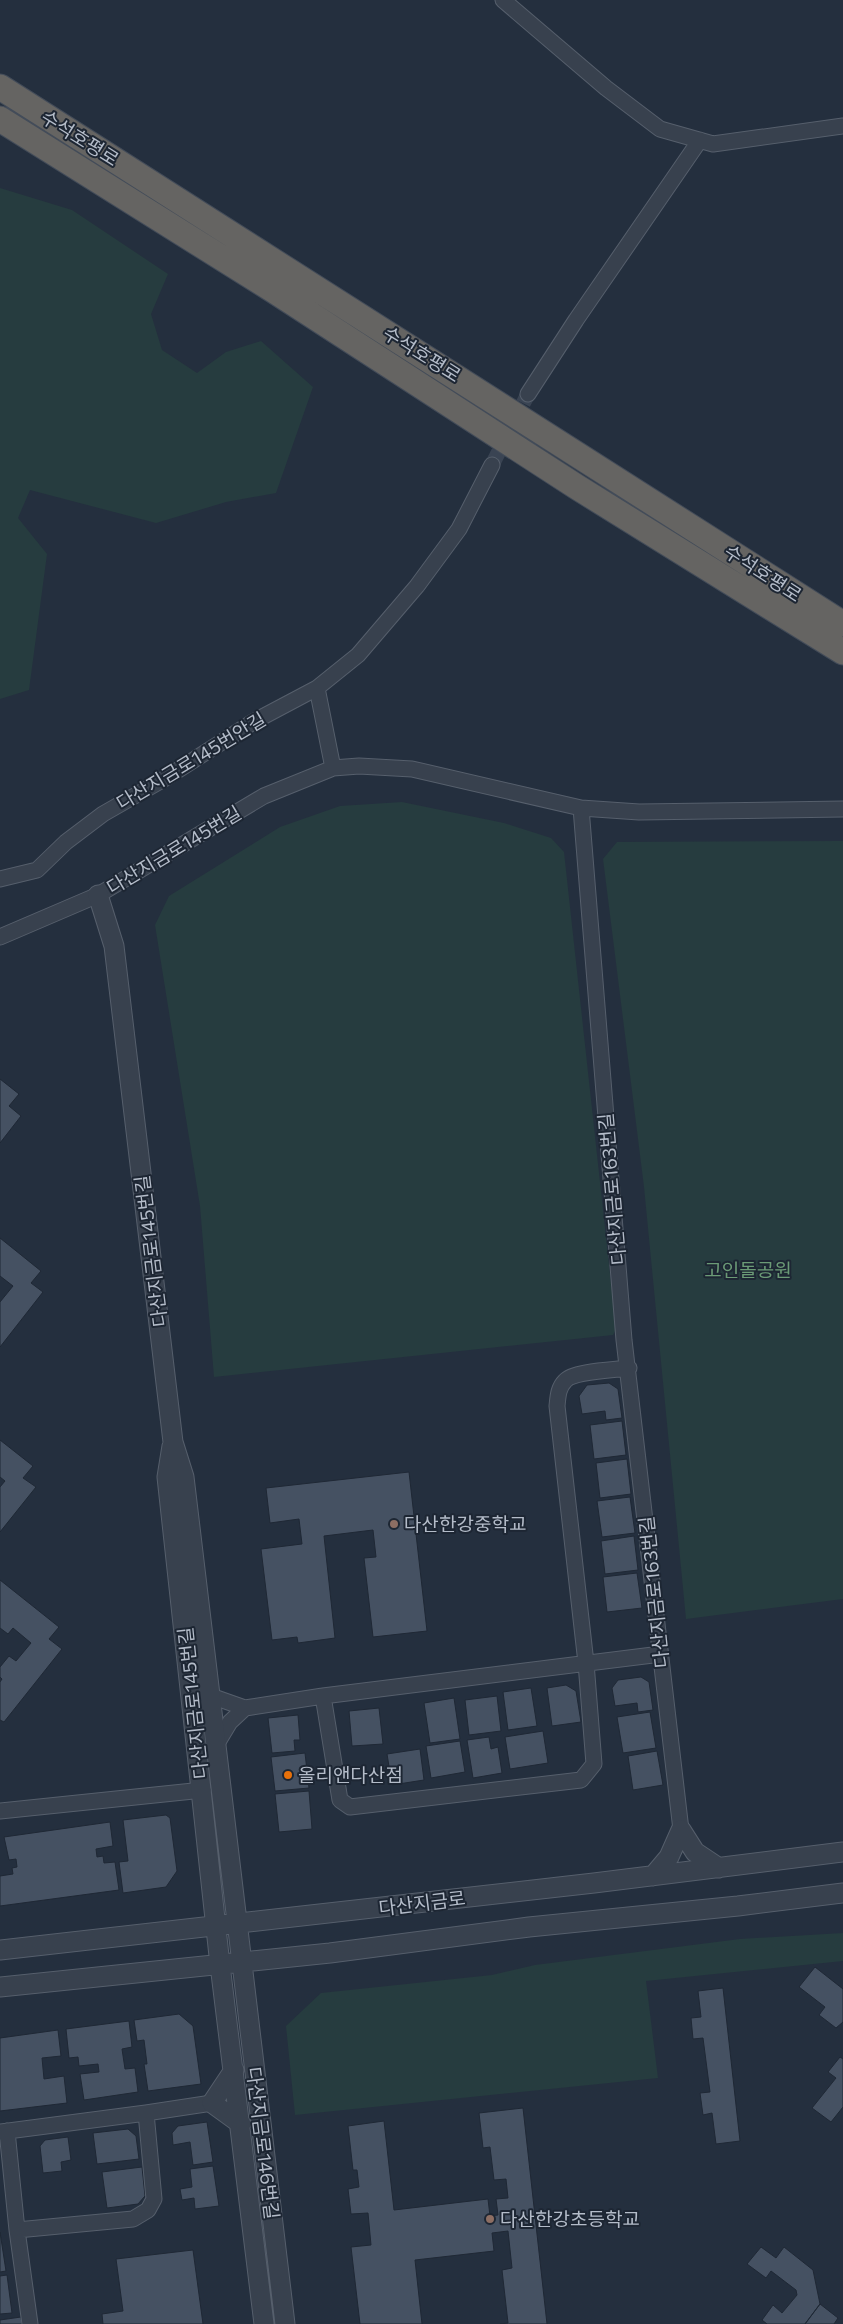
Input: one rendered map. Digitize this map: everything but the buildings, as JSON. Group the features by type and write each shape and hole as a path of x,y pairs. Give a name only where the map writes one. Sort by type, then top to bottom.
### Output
{"highway":[{"name":"수석호평로","path":"0,87 843,624"},
{"name":"수석호평로","path":"0,119 282,295 577,487 843,652"}],"street":[{"path":"503,0 606,88 660,129 713,144 843,126"},
{"path":"528,394 581,312 700,140"},
{"name":"다산지금로145번안길","path":"0,879 37,870 66,842 103,814 164,779 253,722 317,688 358,655 417,586 459,530 492,465"},
{"path":"317,688 333,768"},
{"name":"다산지금로145번길","path":"241,1963 218,1742 184,1477 173,1442 114,946 98,895 264,796 333,768 359,766 412,769 581,808"},
{"path":"581,808 639,812 843,809"},
{"name":"다산지금로163번길","path":"581,808 624,1340 629,1368 681,1830"},
{"path":"0,937 98,895"},
{"path":"323,1696 340,1800 350,1807 581,1780 594,1764 586,1663 557,1406 559,1389 566,1379 575,1375 629,1368"},
{"name":"다산지금로145번길","path":"173,1442 167,1477 220,1965"},
{"path":"211,1696 246,1708 323,1696 661,1654"},
{"path":"218,1742 230,1722 246,1708"},
{"path":"0,1811 202,1790"},
{"path":"681,1830 695,1852 719,1868"},
{"path":"653,1876 669,1858 681,1830"},
{"name":"다산지금로","path":"0,1950 653,1876 843,1852"},
{"name":"다산지금로","path":"0,1987 241,1963 529,1927 738,1906 843,1893"},
{"name":"다산지금로146번길","path":"241,1963 285,2324"},
{"name":"다산지금로146번길","path":"220,1965 241,2124 264,2324"},
{"path":"212,2103 234,2070"},
{"path":"30,2324 4,2131 212,2103 227,2112 241,2124"},
{"path":"17,2230 133,2219 148,2210 154,2199 146,2113"}],"green space":[{"path":"0,188 72,210 168,274 151,314 162,350 197,373 226,352 261,341 313,387 276,493 226,502 156,523 30,490 18,518 47,554 29,690 0,699"},
{"path":"402,802 504,823 551,838 564,852 616,1329 613,1335 214,1377 200,1206 155,925 169,896 280,827 340,806"},
{"name":"고인돌공원","path":"843,841 843,1599 686,1619 644,1187 603,859 617,842"},
{"path":"843,1933 843,1961 646,1981 658,2078 295,2115 286,2026 321,1993 492,1975 535,1965 740,1939"}],"tunnel":[{"path":"492,465 528,394"}],"place":[{"name":"다산한강중학교","path":"394,1524"},
{"name":"올리앤다산점","path":"288,1775"},
{"name":"다산한강초등학교","path":"490,2219"}]}
